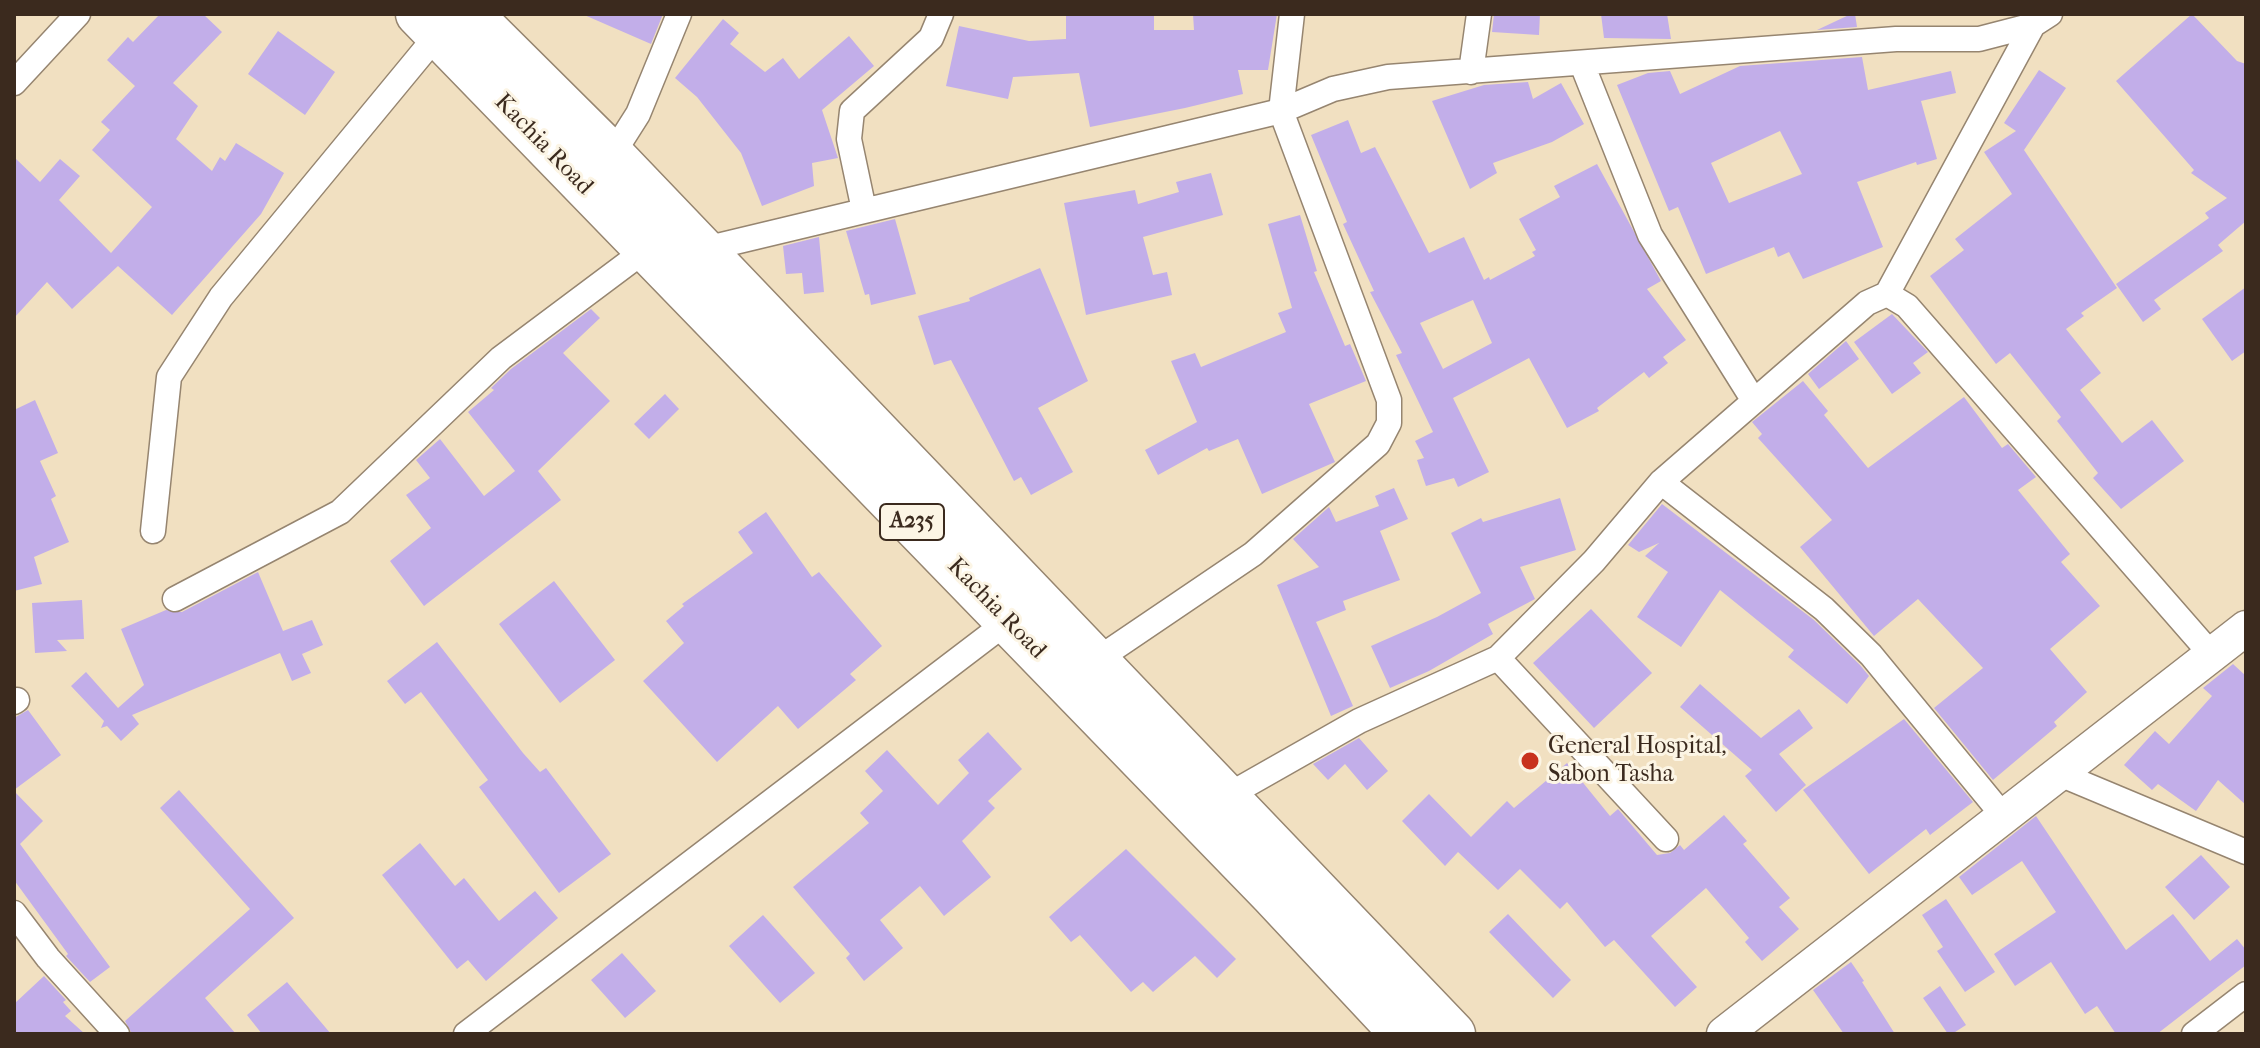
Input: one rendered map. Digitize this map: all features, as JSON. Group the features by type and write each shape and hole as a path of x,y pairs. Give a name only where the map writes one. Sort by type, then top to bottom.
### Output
{"highway":[{"name":"Kachia Road","path":"442,21 612,155 1098,659 1453,1034"},
{"name":"Kachia Road","path":"442,21 644,251 1007,622 1403,1034"}],"street":[{"path":"14,83 78,14"},
{"path":"612,155 638,114 679,14"},
{"path":"864,210 849,139 852,111 931,38 941,14"},
{"path":"1098,659 1253,554 1378,444 1389,423 1389,400 1281,111 1292,14"},
{"path":"1471,72 1479,14"},
{"path":"701,250 1281,111 1333,89 1388,77 1896,39 1979,39 2041,19"},
{"path":"1227,796 1359,721 1498,658 1594,561 1661,482 1867,303 1887,294 2041,19"},
{"path":"153,531 169,377 221,297 442,21"},
{"path":"1582,64 1650,235 1754,401"},
{"path":"175,599 340,512 501,358 644,251"},
{"path":"1887,294 1907,306 2211,654"},
{"path":"1661,482 1833,618 1871,655 2005,818"},
{"path":"466,1034 1007,622"},
{"path":"1724,1034 2062,775 2246,628"},
{"path":"1498,658 1666,839"},
{"path":"2062,775 2246,852"},
{"path":"14,913 48,958 117,1034"},
{"path":"2194,1034 2246,994"}],"building":[{"path":"160,14 203,14 222,32 173,83 198,106 176,139 212,171 220,157 225,161 236,143 284,173 261,214 172,315 118,266 72,309 47,282 14,318 14,157 40,182 60,159 80,176 59,200 111,253 152,207 92,150 110,130 101,122 135,86 107,60 128,37 133,42"},
{"path":"582,14 663,14 651,44"},
{"path":"1066,14 1154,14 1154,30 1194,30 1193,14 1277,14 1268,70 1238,70 1243,94 1185,108 1090,127 1079,73 1013,77 1008,99 946,86 959,26 1029,41 1066,39"},
{"path":"1494,14 1540,14 1539,35 1492,32"},
{"path":"1601,14 1667,14 1671,39 1604,38"},
{"path":"1855,14 1857,27 1817,30"},
{"path":"2192,14 2237,61 2246,64 2246,221 2218,245 2223,251 2154,300 2161,309 2143,322 2116,284 2209,218 2205,213 2227,198 2191,173 2194,170 2116,81"},
{"path":"723,19 739,33 730,44 765,72 783,58 799,79 849,36 874,66 822,110 838,158 812,163 814,186 762,206 741,153 697,97 675,78"},
{"path":"278,31 335,72 305,115 248,74"},
{"path":"1862,57 1868,90 1951,71 1956,93 1921,101 1937,159 1917,165 1916,162 1857,182 1883,247 1803,279 1789,252 1778,257 1774,247 1706,274 1678,207 1669,211 1617,85 1648,73 1670,71 1680,94 1740,66","holes":["1780,131 1802,174 1729,203 1711,163"]},
{"path":"2039,70 2066,88 2024,150 2117,288 2081,313 2084,316 2066,329 2101,373 2080,390 2122,443 2152,420 2184,461 2121,509 2093,478 2098,473 2057,421 2061,417 2010,353 1996,364 1930,276 1964,250 1955,239 2012,194 1984,152 2016,131 2004,123"},
{"path":"1528,82 1533,99 1561,83 1584,124 1552,142 1493,163 1497,173 1470,189 1432,101 1484,85"},
{"path":"1348,120 1361,153 1375,147 1429,253 1464,237 1484,280 1489,277 1490,280 1535,256 1532,252 1536,250 1519,219 1560,197 1554,186 1597,164 1661,281 1647,289 1686,340 1663,357 1668,363 1649,378 1644,372 1597,408 1599,411 1567,428 1529,358 1453,398 1489,472 1458,487 1454,478 1426,486 1417,460 1424,458 1415,441 1433,432 1396,355 1402,353 1370,292 1374,291 1343,224 1347,222 1311,135","holes":["1473,300 1492,343 1443,369 1420,323"]},
{"path":"1211,173 1223,215 1143,237 1153,275 1167,272 1172,295 1086,315 1064,203 1135,190 1138,204 1179,192 1176,182"},
{"path":"1300,215 1317,271 1314,272 1345,346 1350,344 1366,381 1309,404 1335,462 1262,494 1238,439 1209,451 1207,448 1158,475 1145,450 1197,422 1171,361 1195,353 1201,367 1286,332 1278,313 1292,308 1268,224"},
{"path":"895,219 916,294 871,305 869,294 865,295 846,231"},
{"path":"819,237 824,292 804,294 802,273 786,274 783,246"},
{"path":"1040,268 1088,381 1038,408 1073,472 1031,495 1021,477 1014,481 951,360 934,365 918,316 970,301 969,298"},
{"path":"2246,287 2246,351 2232,361 2202,319"},
{"path":"591,309 600,318 563,353 610,401 538,471 561,500 424,606 390,561 431,528 406,495 430,478 416,460 440,439 484,496 515,471 468,412 494,390 491,388 511,369"},
{"path":"1892,314 1928,352 1913,363 1921,373 1892,394 1854,342"},
{"path":"1846,341 1859,359 1819,389 1808,374"},
{"path":"1803,381 1828,411 1824,415 1868,468 1964,397 2002,448 2008,444 2036,477 2018,490 2070,554 2061,562 2100,606 2050,649 2087,692 2054,722 2057,726 1993,780 1934,708 1983,668 1918,599 1874,636 1800,547 1832,520 1758,438 1762,434 1752,422"},
{"path":"665,394 679,409 649,439 634,424"},
{"path":"35,400 58,453 40,461 56,496 51,499 69,542 34,557 42,584 14,591 14,410"},
{"path":"1394,488 1408,519 1380,531 1400,580 1343,601 1346,610 1316,622 1353,706 1331,716 1277,585 1319,567 1293,539 1329,507 1336,522 1379,506 1375,496"},
{"path":"1560,498 1576,550 1520,567 1535,599 1488,624 1493,634 1429,671 1390,688 1371,646 1437,617 1481,593 1451,533 1481,518 1483,522"},
{"path":"1662,504 1814,620 1860,665 1869,676 1847,704 1788,657 1794,650 1720,590 1681,647 1637,617 1668,572 1645,556 1659,543 1639,552 1628,545"},
{"path":"766,512 812,577 819,572 882,646 850,674 856,680 798,729 778,706 717,762 643,681 684,643 666,621 684,606 682,604 753,553 738,532"},
{"path":"258,572 283,631 312,620 323,645 302,654 311,673 292,681 280,653 132,715 139,724 121,741 107,726 101,728 104,721 71,686 86,672 118,708 144,685 121,629 166,610 182,612"},
{"path":"554,581 615,660 560,703 499,624"},
{"path":"82,600 84,639 57,640 67,651 35,653 32,603"},
{"path":"1591,609 1652,673 1594,728 1533,663"},
{"path":"437,642 523,753 540,772 546,768 611,854 559,893 479,787 488,780 421,692 405,704 387,681"},
{"path":"2233,664 2246,676 2246,805 2218,780 2196,811 2158,784 2152,790 2124,765 2155,731 2169,744 2212,696 2203,688"},
{"path":"1700,684 1761,738 1799,709 1813,728 1779,754 1806,785 1776,812 1745,776 1752,770 1680,707"},
{"path":"28,710 61,755 14,790 14,718"},
{"path":"1904,719 1973,802 1930,835 1926,829 1869,874 1803,790"},
{"path":"988,732 1022,769 988,801 995,808 962,841 991,877 944,916 920,886 880,920 903,948 864,981 846,958 850,954 793,887 869,823 860,813 883,791 865,771 887,750 938,805 969,773 958,760"},
{"path":"1359,738 1388,771 1367,790 1345,764 1328,780 1313,764"},
{"path":"1567,763 1610,816 1618,809 1657,855 1670,853 1680,845 1684,850 1724,815 1747,841 1743,844 1790,898 1779,907 1799,929 1762,961 1745,942 1749,938 1706,888 1651,936 1697,987 1675,1007 1614,940 1605,947 1567,902 1560,909 1520,869 1498,890 1458,852 1445,866 1402,821 1429,794 1471,837 1507,801 1514,808"},
{"path":"179,790 294,918 205,998 236,1034 132,1034 125,1021 250,909 160,808"},
{"path":"14,791 43,821 20,844 110,967 90,982 66,956 68,954 14,880"},
{"path":"2036,816 2126,950 2173,914 2210,961 2237,939 2246,950 2246,965 2157,1034 2116,1034 2097,1006 2085,1014 2051,962 2015,986 1994,954 2056,912 2022,861 1972,895 1959,877"},
{"path":"420,843 455,886 464,878 499,921 535,891 558,918 486,981 468,960 457,969 382,875"},
{"path":"1126,849 1236,959 1217,978 1195,956 1153,992 1143,982 1131,992 1080,935 1071,942 1049,917"},
{"path":"2201,855 2230,887 2194,920 2165,887"},
{"path":"1946,899 1995,972 1965,992 1937,951 1943,947 1922,915"},
{"path":"1508,914 1571,980 1553,998 1489,932"},
{"path":"763,915 815,973 780,1003 729,946"},
{"path":"622,953 656,991 625,1018 591,980"},
{"path":"1851,962 1895,1034 1844,1034 1813,990"},
{"path":"44,976 66,1000 63,1002 71,1011 65,1016 85,1034 14,1034 14,1004"},
{"path":"287,982 331,1034 262,1034 247,1015"},
{"path":"1940,986 1966,1025 1952,1034 1948,1034 1923,998"}],"place":[{"name":"General Hospital, Sabon Tasha","path":"1530,761"}]}
